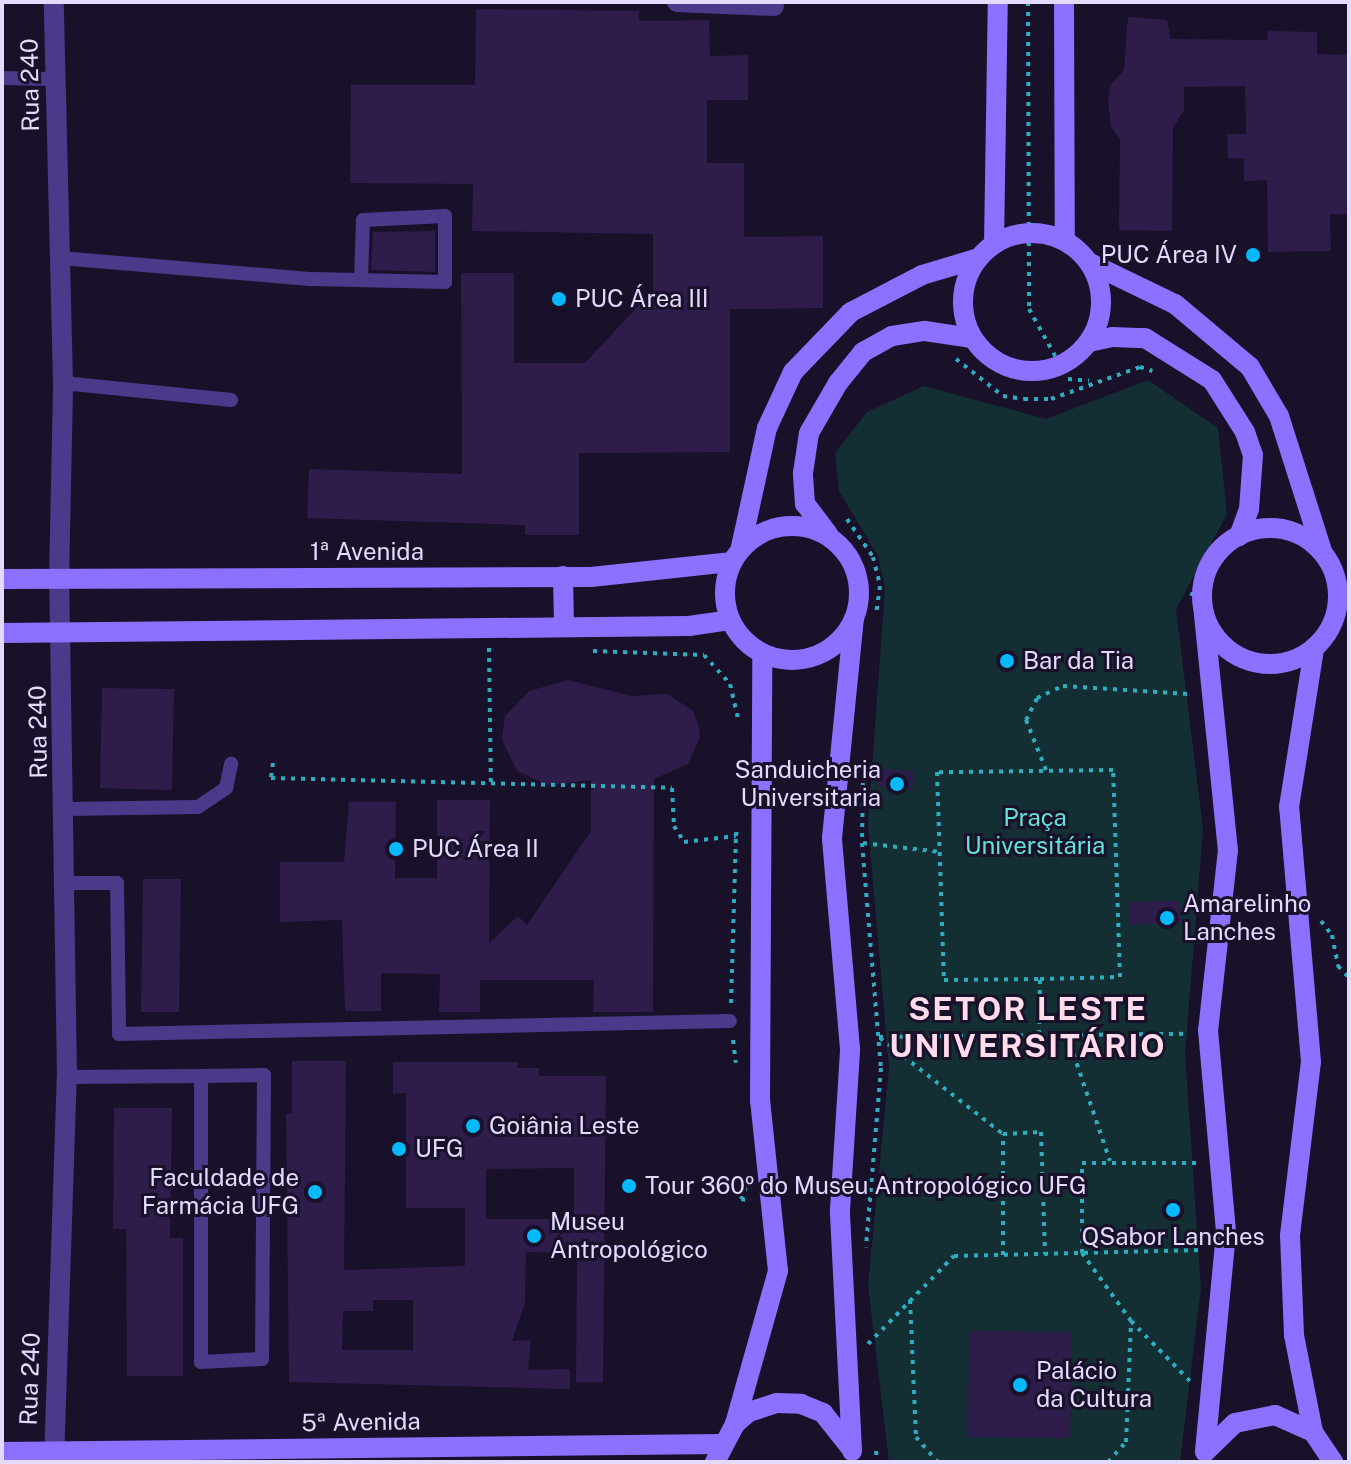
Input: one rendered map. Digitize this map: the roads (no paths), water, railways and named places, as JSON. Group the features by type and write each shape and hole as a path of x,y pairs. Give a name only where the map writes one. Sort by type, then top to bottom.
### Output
{"main road":[{"path":"972,338 963,297 986,251 998,2"},
{"path":"1064,2 1065,239"},
{"path":"718,1453 735,1424 778,1271 760,1086 762,657 730,620 724,600 767,428 793,372 851,312 922,275 1027,233 1065,239 1090,263 1175,304 1250,367 1279,416 1313,535 1337,567 1339,632 1314,650 1272,665 1249,662 1229,651 1195,611"},
{"path":"1089,342 1102,303 1090,263"},
{"path":"854,1456 845,1384 840,1210 850,1049 832,838 854,619 859,603 855,569 805,504 803,473 809,433 838,383 863,352 892,336 925,331 972,338 1007,367 1029,372 1060,365 1089,342 1112,337 1145,338 1212,380 1245,432 1253,455 1249,509 1208,569 1195,611 1228,850 1208,1030 1226,1233 1204,1457"},
{"path":"736,554 772,528 797,525 828,534"},
{"path":"1231,536 1281,528 1310,541 1337,567"},
{"name":"1ª Avenida","path":"2,579 563,576 736,554"},
{"path":"563,576 564,625"},
{"path":"762,657 814,657 832,647 854,619"},
{"path":"2,633 60,629 689,626 730,620"},
{"path":"1314,650 1289,807 1311,1062 1290,1244 1294,1335 1313,1432 1333,1462"},
{"path":"735,1424 749,1412 777,1403 801,1404 823,1413 854,1456"},
{"path":"1204,1457 1235,1423 1255,1416 1296,1421 1313,1432"},
{"name":"5ª Avenida","path":"2,1452 54,1457 718,1453"}],"street":[{"name":"Rua 240","path":"54,2 63,383 59,580 67,1077 54,1457"},
{"path":"677,2 774,6"}],"lane":[{"path":"2,78 56,79"},
{"path":"60,258 361,279 445,282 445,216 363,220 361,279"},
{"path":"63,383 231,400"},
{"path":"65,809 198,807 226,788 231,764"},
{"path":"66,883 117,883 119,1034 730,1021"},
{"path":"67,1077 264,1075 262,1359 201,1362 201,1076"}],"place":[{"name":"PUC Área IV","path":"1253,255"},
{"name":"PUC Área III","path":"559,299"},
{"name":"Bar da Tia","path":"1007,661"},
{"name":"Sanduicheria Universitaria","path":"897,784"},
{"name":"PUC Área II","path":"396,849"},
{"name":"Amarelinho Lanches","path":"1167,918"},
{"name":"Goiânia Leste","path":"473,1126"},
{"name":"UFG","path":"399,1149"},
{"name":"Tour 360º do Museu Antropológico UFG","path":"629,1186"},
{"name":"Faculdade de Farmácia UFG","path":"315,1192"},
{"name":"QSabor Lanches","path":"1173,1210"},
{"name":"Museu Antropológico","path":"534,1236"},
{"name":"Palácio da Cultura","path":"1020,1385"}],"district":[{"name":"SETOR LESTE UNIVERSITÁRIO","path":"1028,1028"}],"park label":[{"name":"Praça Universitária","path":"1035,832"}]}
